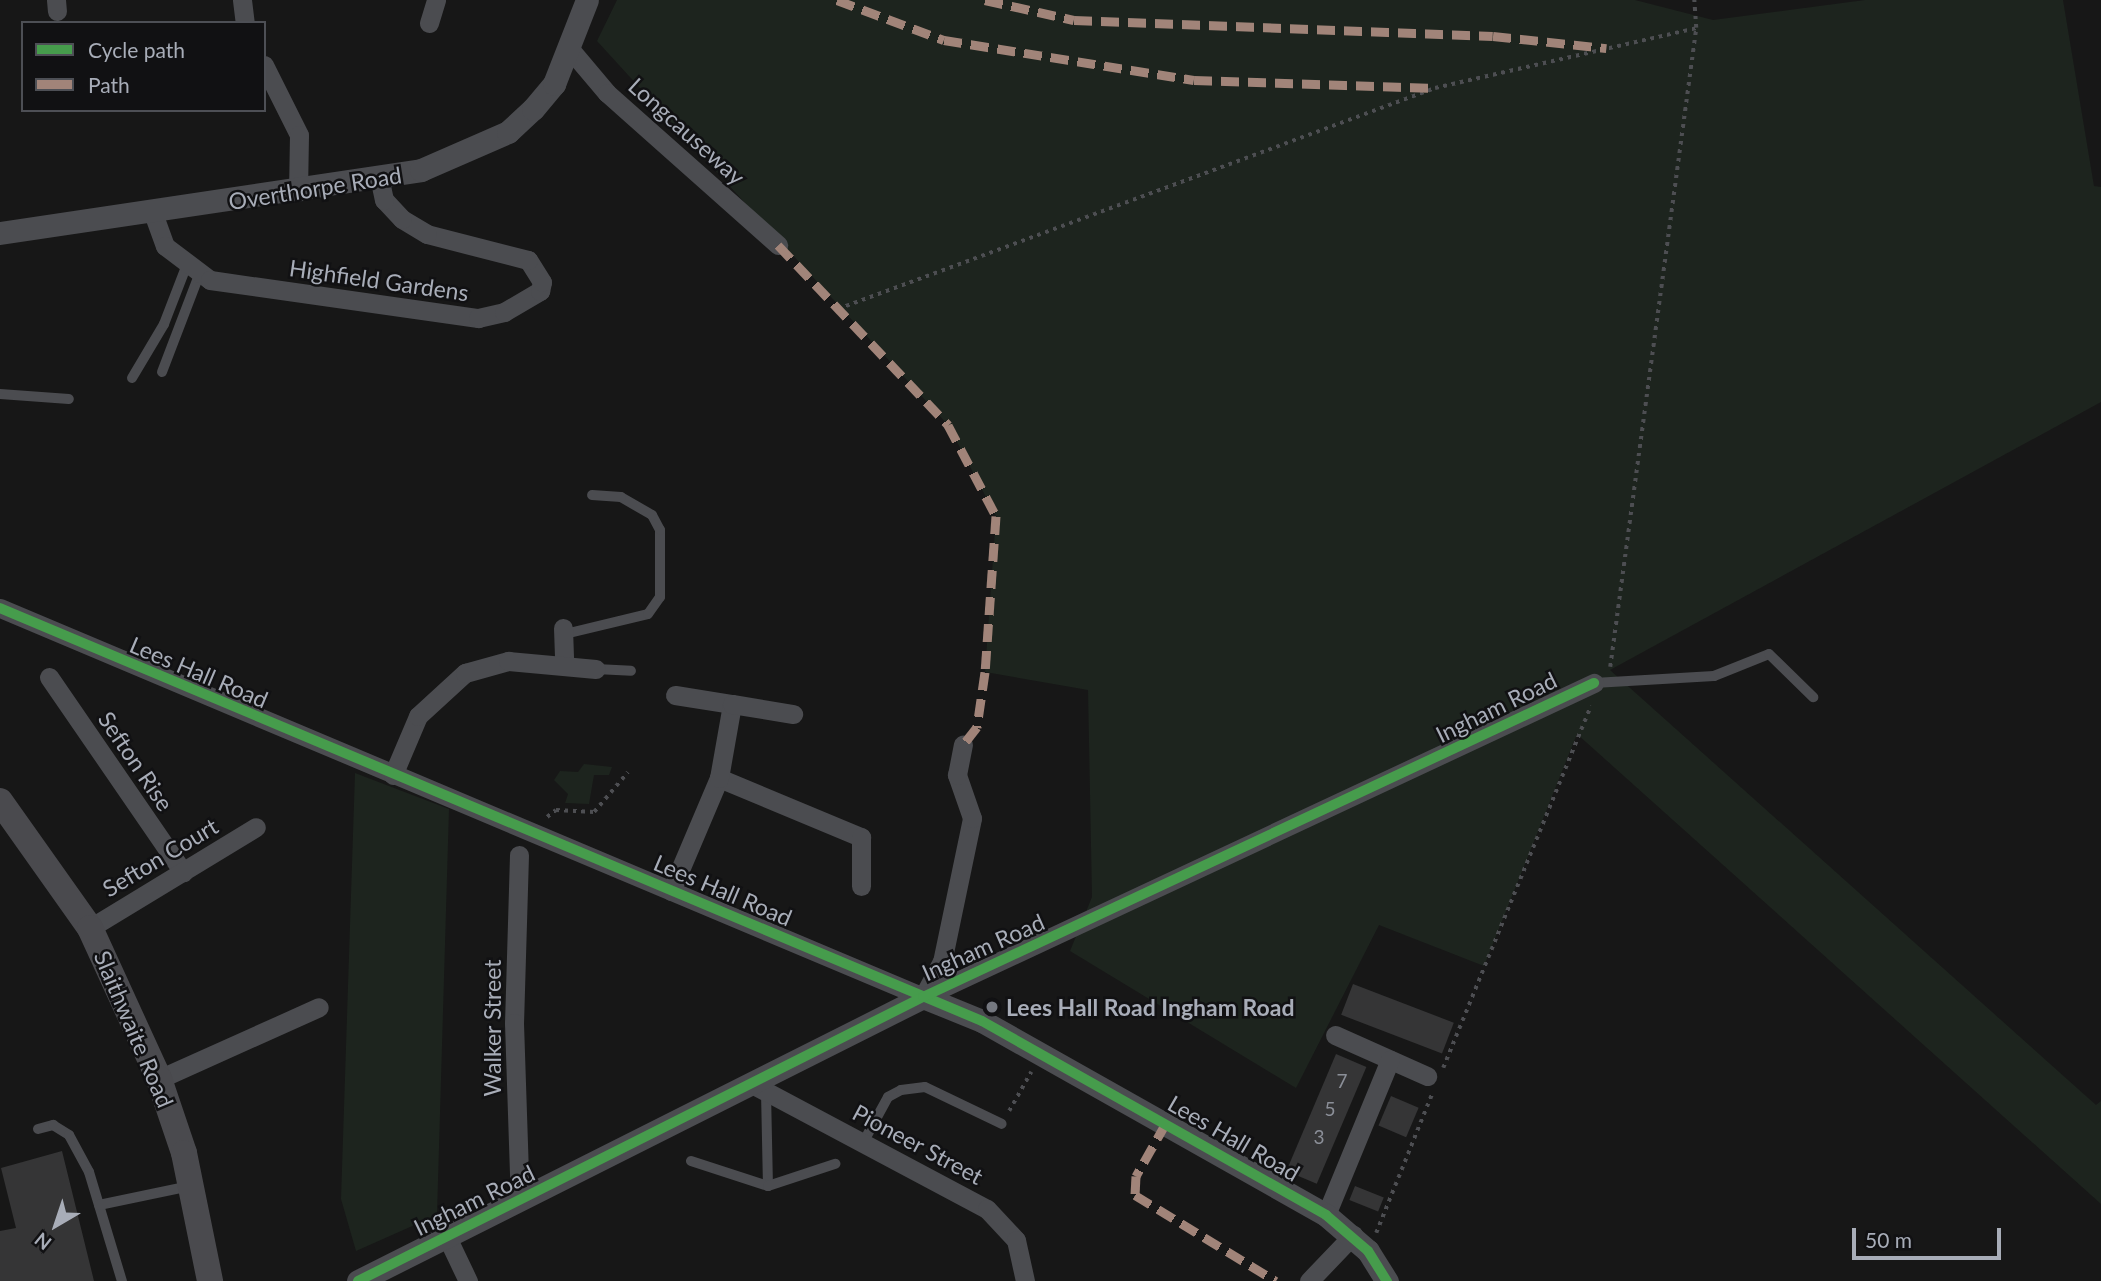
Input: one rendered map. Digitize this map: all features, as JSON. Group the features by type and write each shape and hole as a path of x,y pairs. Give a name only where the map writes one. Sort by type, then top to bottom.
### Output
{"main road":[{"name":"Slaithwaite Road","path":"0,801 90,928 159,1079 190,1186 210,1281"}],"street":[{"path":"242,0 245,21"},
{"path":"429,23 436,0"},
{"name":"Overthorpe Road","path":"0,233 380,181 508,132 554,84 587,0"},
{"name":"Longcauseway","path":"569,48 607,93 778,245"},
{"path":"266,69 299,135 298,192"},
{"name":"Highfield Gardens","path":"193,271 387,309 478,318 504,313 540,291 542,282 527,260 427,234 402,219 384,200 380,181"},
{"path":"153,212 165,246 193,271"},
{"name":"Lees Hall Road","path":"0,608 923,997 1041,1055 1326,1215 1361,1243 1387,1281"},
{"path":"564,631 564,662"},
{"path":"393,775 418,716 452,681 494,663 564,662 596,669"},
{"name":"Sefton Rise","path":"49,677 183,872"},
{"name":"Ingham Road","path":"358,1281 758,1088 923,997 1598,683"},
{"path":"675,695 793,714"},
{"path":"671,891 719,778 732,704"},
{"path":"923,997 942,962 972,818 957,775 963,745"},
{"path":"719,778 861,837 861,886"},
{"name":"Sefton Court","path":"90,928 256,827"},
{"name":"Walker Street","path":"519,855 514,1023 520,1201"},
{"path":"159,1079 320,1007"},
{"path":"1335,1035 1433,1081"},
{"path":"1326,1215 1390,1060"},
{"name":"Pioneer Street","path":"758,1088 864,1141 998,1218 1016,1240 1025,1281"},
{"path":"447,1237 468,1281"},
{"path":"1309,1281 1361,1243"}],"lane":[{"path":"162,372 193,271"},
{"path":"132,377 193,271"},
{"path":"0,394 69,399"},
{"path":"564,631 648,614 660,597 660,530 652,515 621,497 592,495"},
{"path":"1598,683 1714,676 1769,653 1814,697"},
{"path":"596,669 631,671"},
{"path":"758,1088 768,1186"},
{"path":"864,1141 888,1097 913,1088 949,1095 1002,1124"},
{"path":"38,1129 53,1125 69,1136 99,1205 122,1281"},
{"path":"691,1161 768,1186 835,1164"},
{"path":"99,1205 190,1186"}],"path":[{"path":"1361,1243 1433,1081 1598,683 1696,28 1694,0"},
{"path":"838,309 1434,88 1696,28"},
{"path":"538,835 551,812 594,812 628,772"},
{"path":"1002,1124 1041,1055"}],"shaded area":[{"path":"617,0 1635,0 1713,20 1865,0 2063,0 2094,186 2101,187 2101,402 1610,670 2096,1105 2101,1101 2101,1204 1577,734 1484,966 1379,925 1296,1088 1070,951 1092,897 1088,690 985,672 996,516 948,425 597,41"},
{"path":"584,764 612,767 609,775 594,775 589,804 565,803 568,794 554,780 560,771 578,772"},
{"path":"355,773 449,809 437,1215 356,1251 341,1199"}],"building":[{"path":"1353,984 1454,1023 1442,1054 1341,1015"},
{"path":"1336,1054 1366,1067 1317,1184 1286,1171"},
{"path":"1391,1096 1419,1108 1406,1137 1378,1125"},
{"path":"62,1151 94,1281 0,1281 0,1231 16,1228 1,1168"},
{"path":"1355,1186 1384,1198 1378,1212 1349,1200"}],"marked path":[{"path":"837,0 944,40 1194,80 1435,88"},
{"path":"985,0 1074,20 1493,36 1606,48"},
{"path":"778,245 948,425 996,516 985,672 977,727 963,745"},
{"path":"1166,1123 1136,1176 1135,1195 1276,1281"}],"cycle path":[{"path":"0,608 982,1021 1326,1215 1368,1251 1387,1281"},
{"path":"358,1281 923,997 1594,683"}],"place":[{"name":"Lees Hall Road Ingham Road","path":"992,1007"}]}
